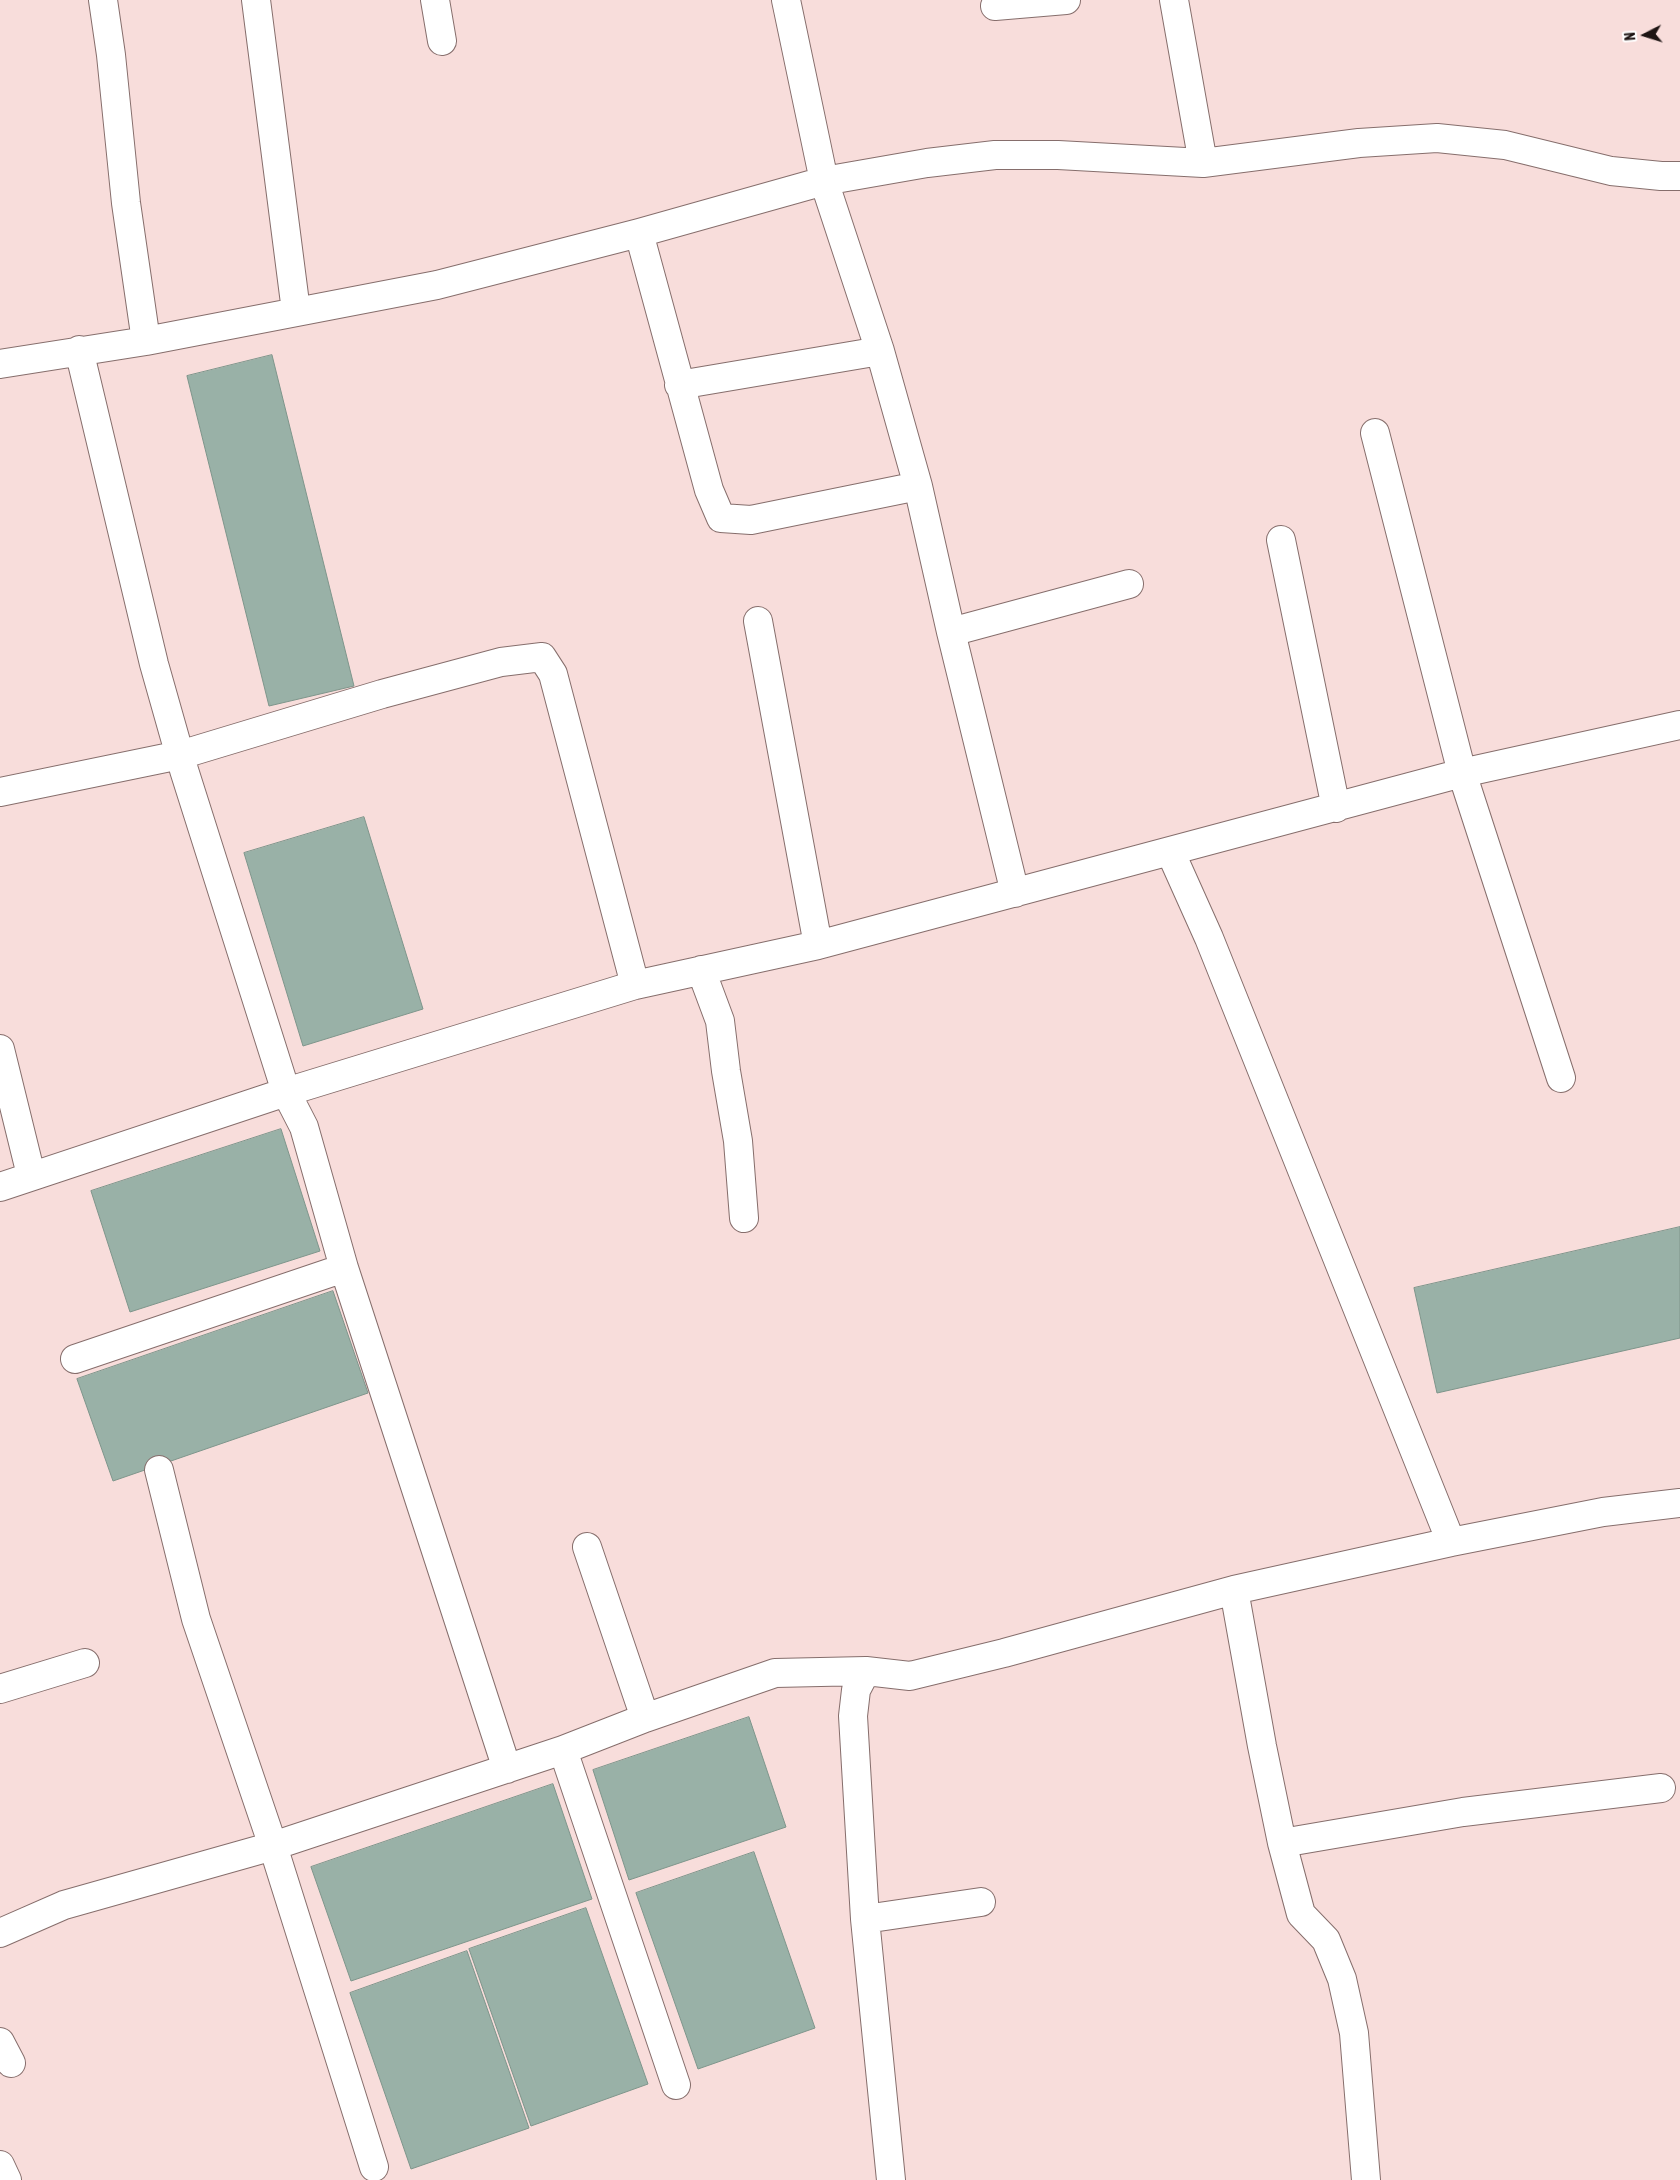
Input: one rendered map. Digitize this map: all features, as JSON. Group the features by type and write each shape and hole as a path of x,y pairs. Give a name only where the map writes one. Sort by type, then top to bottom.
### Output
{"street":[{"path":"103,0 111,55 126,203 146,341"},
{"path":"256,0 296,311"},
{"path":"435,0 442,41"},
{"path":"786,0 824,181 880,351 918,486 951,632 1015,893"},
{"path":"995,6 1066,0"},
{"path":"1174,0 1203,163"},
{"path":"0,364 79,350 146,341 437,285 639,233 824,181 927,163 995,155 1058,155 1203,163 1359,143 1437,138 1505,144 1611,171 1680,176"},
{"path":"639,233 679,385 709,490 720,518 751,520 918,486"},
{"path":"79,350 154,664 180,755 286,1092 304,1127 344,1268 507,1769"},
{"path":"679,385 880,351"},
{"path":"1375,433 1462,773 1561,1078"},
{"path":"1281,540 1336,808"},
{"path":"951,632 1129,584"},
{"path":"758,621 818,945"},
{"path":"0,792 180,755 391,691 500,662 542,657 553,674 635,986"},
{"path":"0,1187 31,1175 286,1092 635,986 818,945 1462,773 1680,725"},
{"path":"1170,851 1209,938 1451,1542"},
{"path":"701,970 720,1021 726,1071 738,1140 744,1218"},
{"path":"0,1049 31,1175"},
{"path":"75,1359 344,1268"},
{"path":"158,1470 196,1619 273,1846 374,2167"},
{"path":"0,1933 64,1905 273,1846 563,1750 645,1718 775,1673 866,1671 910,1676 1004,1653 1234,1590 1451,1542 1603,1512 1680,1503"},
{"path":"587,1547 645,1718"},
{"path":"1234,1590 1262,1746 1282,1843 1302,1914 1326,1940 1342,1979 1354,2033 1366,2180"},
{"path":"0,1689 85,1663"},
{"path":"866,1671 856,1690 854,1716 866,1919 891,2180"},
{"path":"563,1750 676,2085"},
{"path":"1282,1843 1462,1812 1661,1788"},
{"path":"866,1919 981,1902"},
{"path":"0,2165 7,2180"}],"building":[{"path":"272,355 354,686 269,706 187,376"},
{"path":"364,817 423,1009 303,1046 244,853"},
{"path":"281,1129 320,1251 130,1312 91,1191"},
{"path":"1680,1227 1680,1338 1437,1393 1414,1288"},
{"path":"333,1291 368,1393 113,1481 77,1379"},
{"path":"749,1717 786,1827 629,1880 593,1770"},
{"path":"553,1784 592,1899 351,1981 311,1867"},
{"path":"754,1852 815,2028 698,2069 636,1893"},
{"path":"586,1908 648,2084 531,2126 469,1949"},
{"path":"467,1951 529,2128 411,2169 350,1993"}]}
